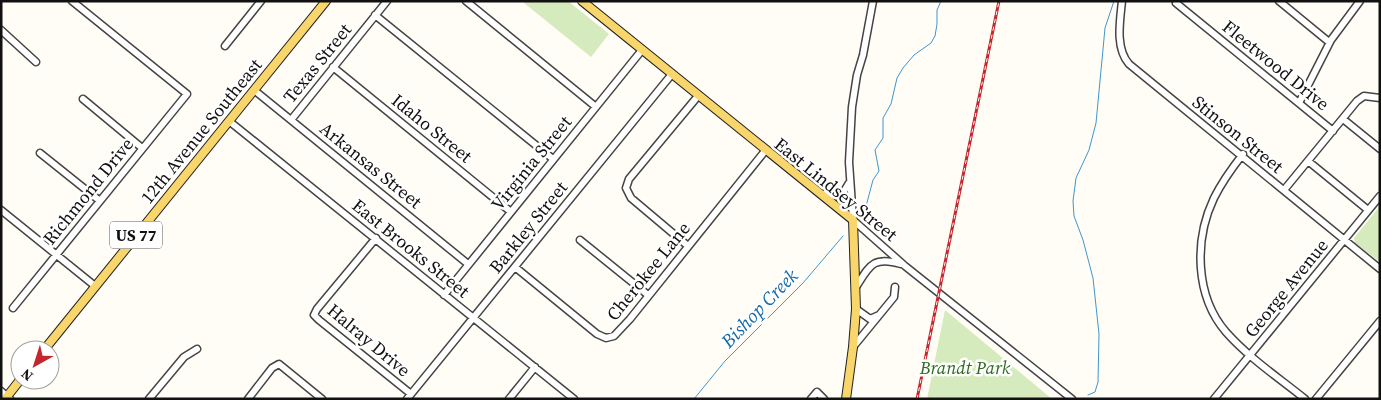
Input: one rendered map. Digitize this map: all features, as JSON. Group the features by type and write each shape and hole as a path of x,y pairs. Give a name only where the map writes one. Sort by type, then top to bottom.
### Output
{"main road":[{"name":"12th Avenue Southeast","path":"52,340 326,1"},
{"name":"East Lindsey Street","path":"582,1 765,151 853,220"},
{"path":"846,399 854,347 856,309 853,220"}],"street":[{"name":"Richmond Drive","path":"13,308 187,94 72,1"},
{"path":"225,46 261,1"},
{"name":"Texas Street","path":"291,120 386,1"},
{"path":"466,1 596,107"},
{"path":"853,220 849,183 849,158 853,105 873,1"},
{"name":"Stinson Street","path":"1122,1 1120,44 1122,54 1127,62 1242,154 1380,269"},
{"path":"1279,1 1329,42"},
{"path":"1299,103 1329,42 1360,1"},
{"name":"Fleetwood Drive","path":"1176,2 1333,130"},
{"path":"375,15 553,159"},
{"path":"1,30 36,62"},
{"name":"Virginia Street","path":"444,295 642,50"},
{"name":"Idaho Street","path":"333,67 511,212"},
{"name":"Barkley Street","path":"409,396 672,74"},
{"name":"Arkansas Street","path":"254,90 468,264"},
{"path":"688,246 631,198 626,188 629,180 698,96"},
{"path":"1284,190 1360,98 1364,96 1380,98"},
{"path":"83,99 142,148"},
{"path":"1342,119 1380,149"},
{"name":"East Brooks Street","path":"229,121 574,399"},
{"name":"Cherokee Lane","path":"515,267 597,334 606,338 614,336 765,151"},
{"path":"40,153 100,201"},
{"path":"1242,154 1227,174 1210,209 1202,238 1201,268 1205,290 1215,315 1227,333 1250,355 1305,399"},
{"path":"1308,161 1368,210"},
{"path":"821,194 833,197 839,196 849,183"},
{"name":"George Avenue","path":"1214,399 1380,196"},
{"path":"1,210 95,286"},
{"name":"East Lindsey Street","path":"853,220 905,266 1072,399"},
{"name":"Halray Drive","path":"376,238 315,311 314,315 409,396"},
{"path":"580,240 648,295"},
{"path":"856,287 868,268 874,263 883,260 905,266"},
{"path":"854,347 894,297 895,287"},
{"path":"856,309 870,319 880,314"},
{"path":"1316,399 1380,320"},
{"path":"150,399 184,357 198,349"},
{"path":"248,399 277,364 284,367 322,399"},
{"path":"509,399 535,367"},
{"path":"811,399 817,392 824,399"}],"green space":[{"path":"526,1 568,1 609,34 591,57 524,3"},
{"path":"1380,206 1380,262 1355,243 1354,238"},
{"name":"Brandt Park","path":"945,310 1052,399 927,399"}],"waterway":[{"name":"Bishop Creek","path":"865,210 873,180 879,171 875,150 883,138 883,118 891,104 897,78 914,55 931,43 935,36 937,10 941,1"},
{"path":"1088,395 1095,392 1098,382 1099,334 1093,278 1083,240 1074,216 1073,201 1076,178 1089,150 1096,123 1105,28 1114,1"},
{"name":"Bishop Creek","path":"694,399 725,361 803,283 843,236"}],"railway":[{"path":"917,399 999,1"}]}
